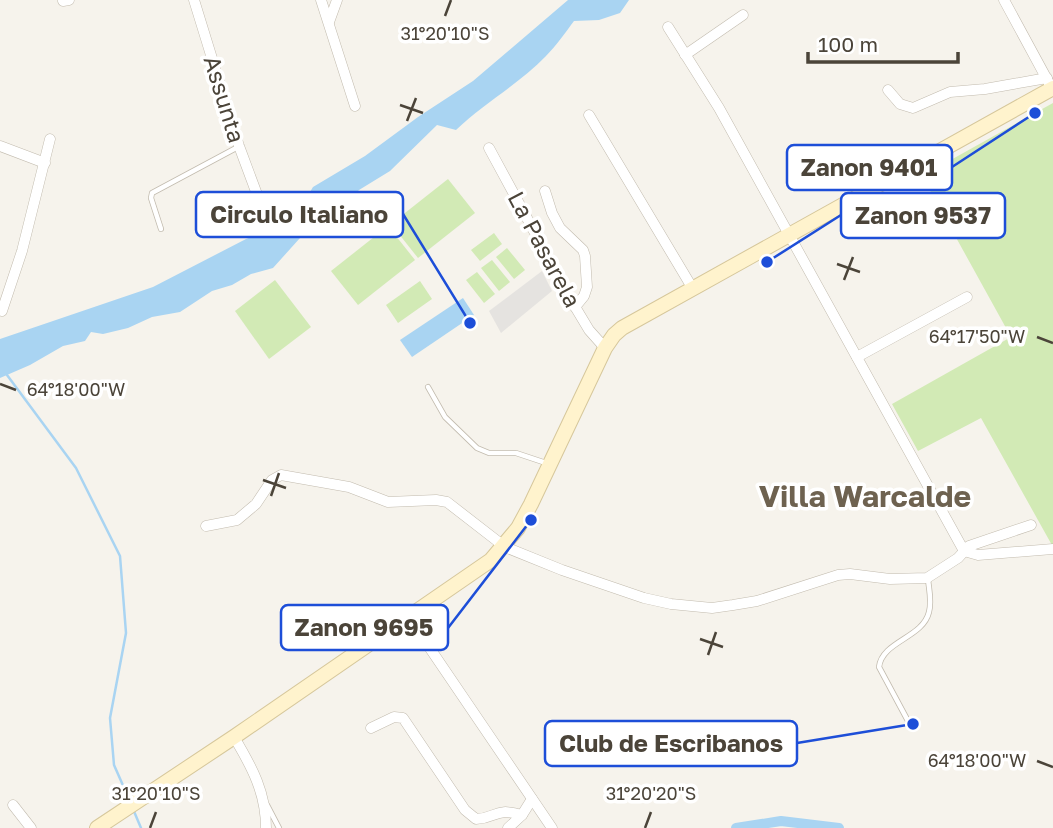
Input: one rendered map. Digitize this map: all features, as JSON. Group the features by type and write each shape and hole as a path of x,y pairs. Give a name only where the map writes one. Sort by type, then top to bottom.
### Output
{"main road":[{"path":"97,828 491,560 505,547 525,516 605,348 614,335 629,323 1051,86"}],"street":[{"name":"Assunta","path":"194,0 239,146 258,197"},
{"path":"321,0 355,106"},
{"path":"329,22 337,0"},
{"path":"888,90 900,103 913,108 950,92 1051,86 1004,0"},
{"path":"685,54 743,15"},
{"path":"668,27 719,108 964,551 978,555 1053,549"},
{"path":"589,115 693,289"},
{"path":"2,311 22,251 50,139"},
{"path":"0,146 45,163"},
{"name":"La Pasarela","path":"489,148 575,307 589,330 605,348"},
{"path":"545,191 552,214 560,228 583,250 585,256 587,287 575,307"},
{"path":"857,356 967,297"},
{"path":"206,526 237,520 256,503 272,480 281,475 349,487 388,502 436,500 447,502 505,547 562,570 644,598 712,608 757,601 838,575 890,579 928,578 977,543 1031,525"},
{"path":"408,616 552,828"},
{"path":"371,728 394,717 403,718 465,810 476,819 484,819 500,811 522,815"},
{"path":"234,737 260,785 266,828"},
{"path":"508,828 522,815 532,799"},
{"path":"13,805 31,828"}],"lane":[{"path":"161,229 151,198 152,193 239,146"},
{"path":"428,387 445,417 477,448 489,453 516,453 550,464"},
{"path":"908,721 879,667 885,653 916,631 926,620 930,598 928,578"},
{"path":"263,799 279,828"}],"green space":[{"path":"1053,103 1053,547 981,418 918,451 892,404 1011,337 922,176"},
{"path":"448,179 475,213 418,258 391,224"},
{"path":"388,226 415,260 358,305 331,271"},
{"path":"494,233 502,244 480,261 471,250"},
{"path":"507,248 525,270 514,279 496,257"},
{"path":"492,260 510,282 499,291 481,268"},
{"path":"477,272 495,294 484,303 466,280"},
{"path":"275,280 311,327 269,359 235,311"},
{"path":"420,281 432,299 398,323 386,305"}],"shaded area":[{"path":"542,271 552,291 501,333 489,311"}],"water":[{"path":"568,0 629,0 620,13 599,20 574,21 550,52 524,76 456,130 437,125 390,171 359,190 336,215 300,238 273,268 251,274 232,285 212,291 180,312 152,317 128,328 103,334 91,332 85,341 63,346 0,378 0,339 153,287 246,239 292,222 313,187 365,156 473,81"},
{"path":"463,298 474,315 412,357 400,340"}],"waterway":[{"path":"7,375 76,468 120,556 126,633 110,718 114,765 129,799"},
{"path":"133,809 141,828"},
{"path":"736,828 781,821 839,828"}],"place":[{"name":"Zanon 9401","path":"1035,113"},
{"name":"Zanon 9537","path":"767,262"},
{"name":"Circulo Italiano","path":"470,323"},
{"name":"Zanon 9695","path":"531,520"},
{"name":"Club de Escribanos","path":"913,724"}],"district":[{"name":"Villa Warcalde","path":"865,496"}]}
